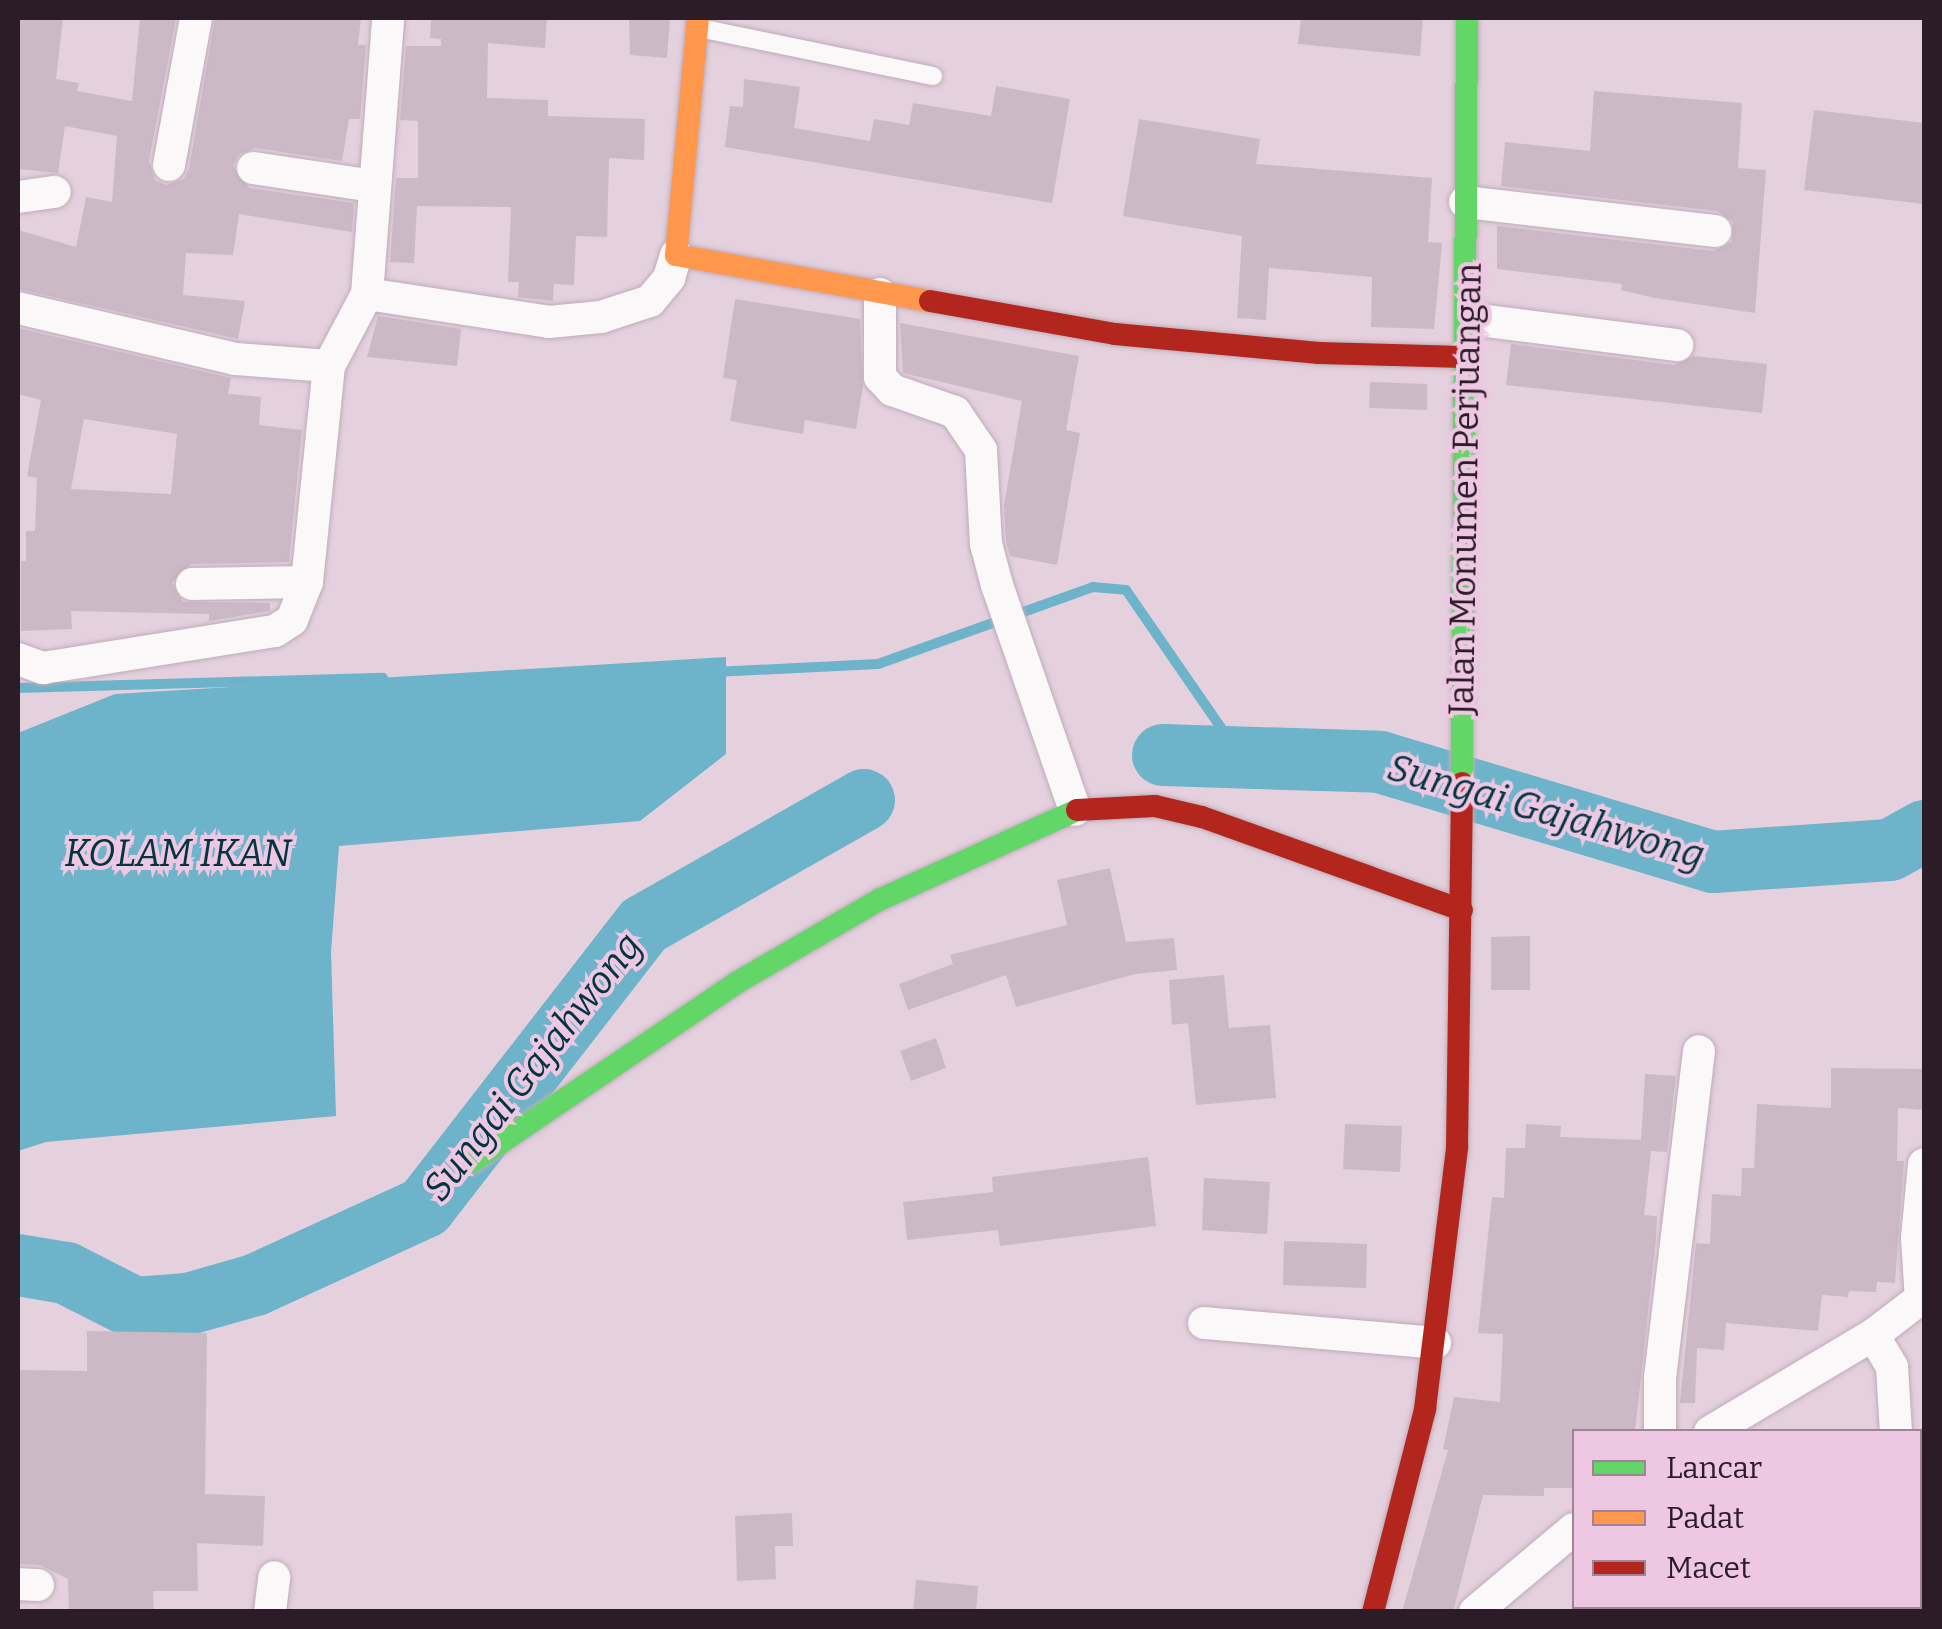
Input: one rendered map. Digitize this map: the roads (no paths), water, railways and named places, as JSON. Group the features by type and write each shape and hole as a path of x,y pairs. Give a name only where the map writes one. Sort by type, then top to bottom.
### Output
{"street":[{"path":"168,164 196,18"},
{"path":"18,659 43,668 275,631 292,620 307,582 329,366 367,294 388,18"},
{"name":"Jalan Monumen Perjuangan","path":"1373,1612 1435,1344 1457,1147 1468,378 1463,357 1470,319 1467,18"},
{"path":"367,294 549,322 601,318 650,301 669,278 676,255 699,23"},
{"path":"253,168 374,186"},
{"path":"18,198 54,192"},
{"path":"1466,202 1716,231"},
{"path":"676,255 1115,334 1319,353 1463,357"},
{"path":"880,294 880,378 892,390 955,412 981,450 986,544 996,586 1075,810"},
{"path":"18,308 236,359 329,366"},
{"path":"1470,319 1678,345"},
{"path":"192,584 307,582"},
{"path":"472,1162 754,973 880,900 1075,810 1155,806 1186,814 1462,910"},
{"path":"1660,1429 1660,1378 1699,1050"},
{"path":"1715,1429 1873,1335 1922,1298 1917,1238 1924,1164"},
{"path":"1204,1322 1435,1344"},
{"path":"1873,1335 1888,1354 1906,1418"},
{"path":"1475,1612 1572,1532"},
{"path":"270,1612 274,1577"}],"lane":[{"path":"699,23 933,76"}],"water":[{"name":"KOLAM IKAN","path":"726,657 726,754 640,821 339,846 331,952 336,1116 46,1142 18,1151 18,733 115,694"}],"waterway":[{"path":"715,672 878,664 1093,587 1126,590 1242,758"},
{"path":"18,688 383,678"},
{"name":"Sungai Gajahwong","path":"1163,755 1380,762 1713,862 1890,850 1924,831"},
{"name":"Sungai Gajahwong","path":"18,1265 66,1273 135,1308 188,1304 255,1285 425,1207 644,925 864,800"}]}
